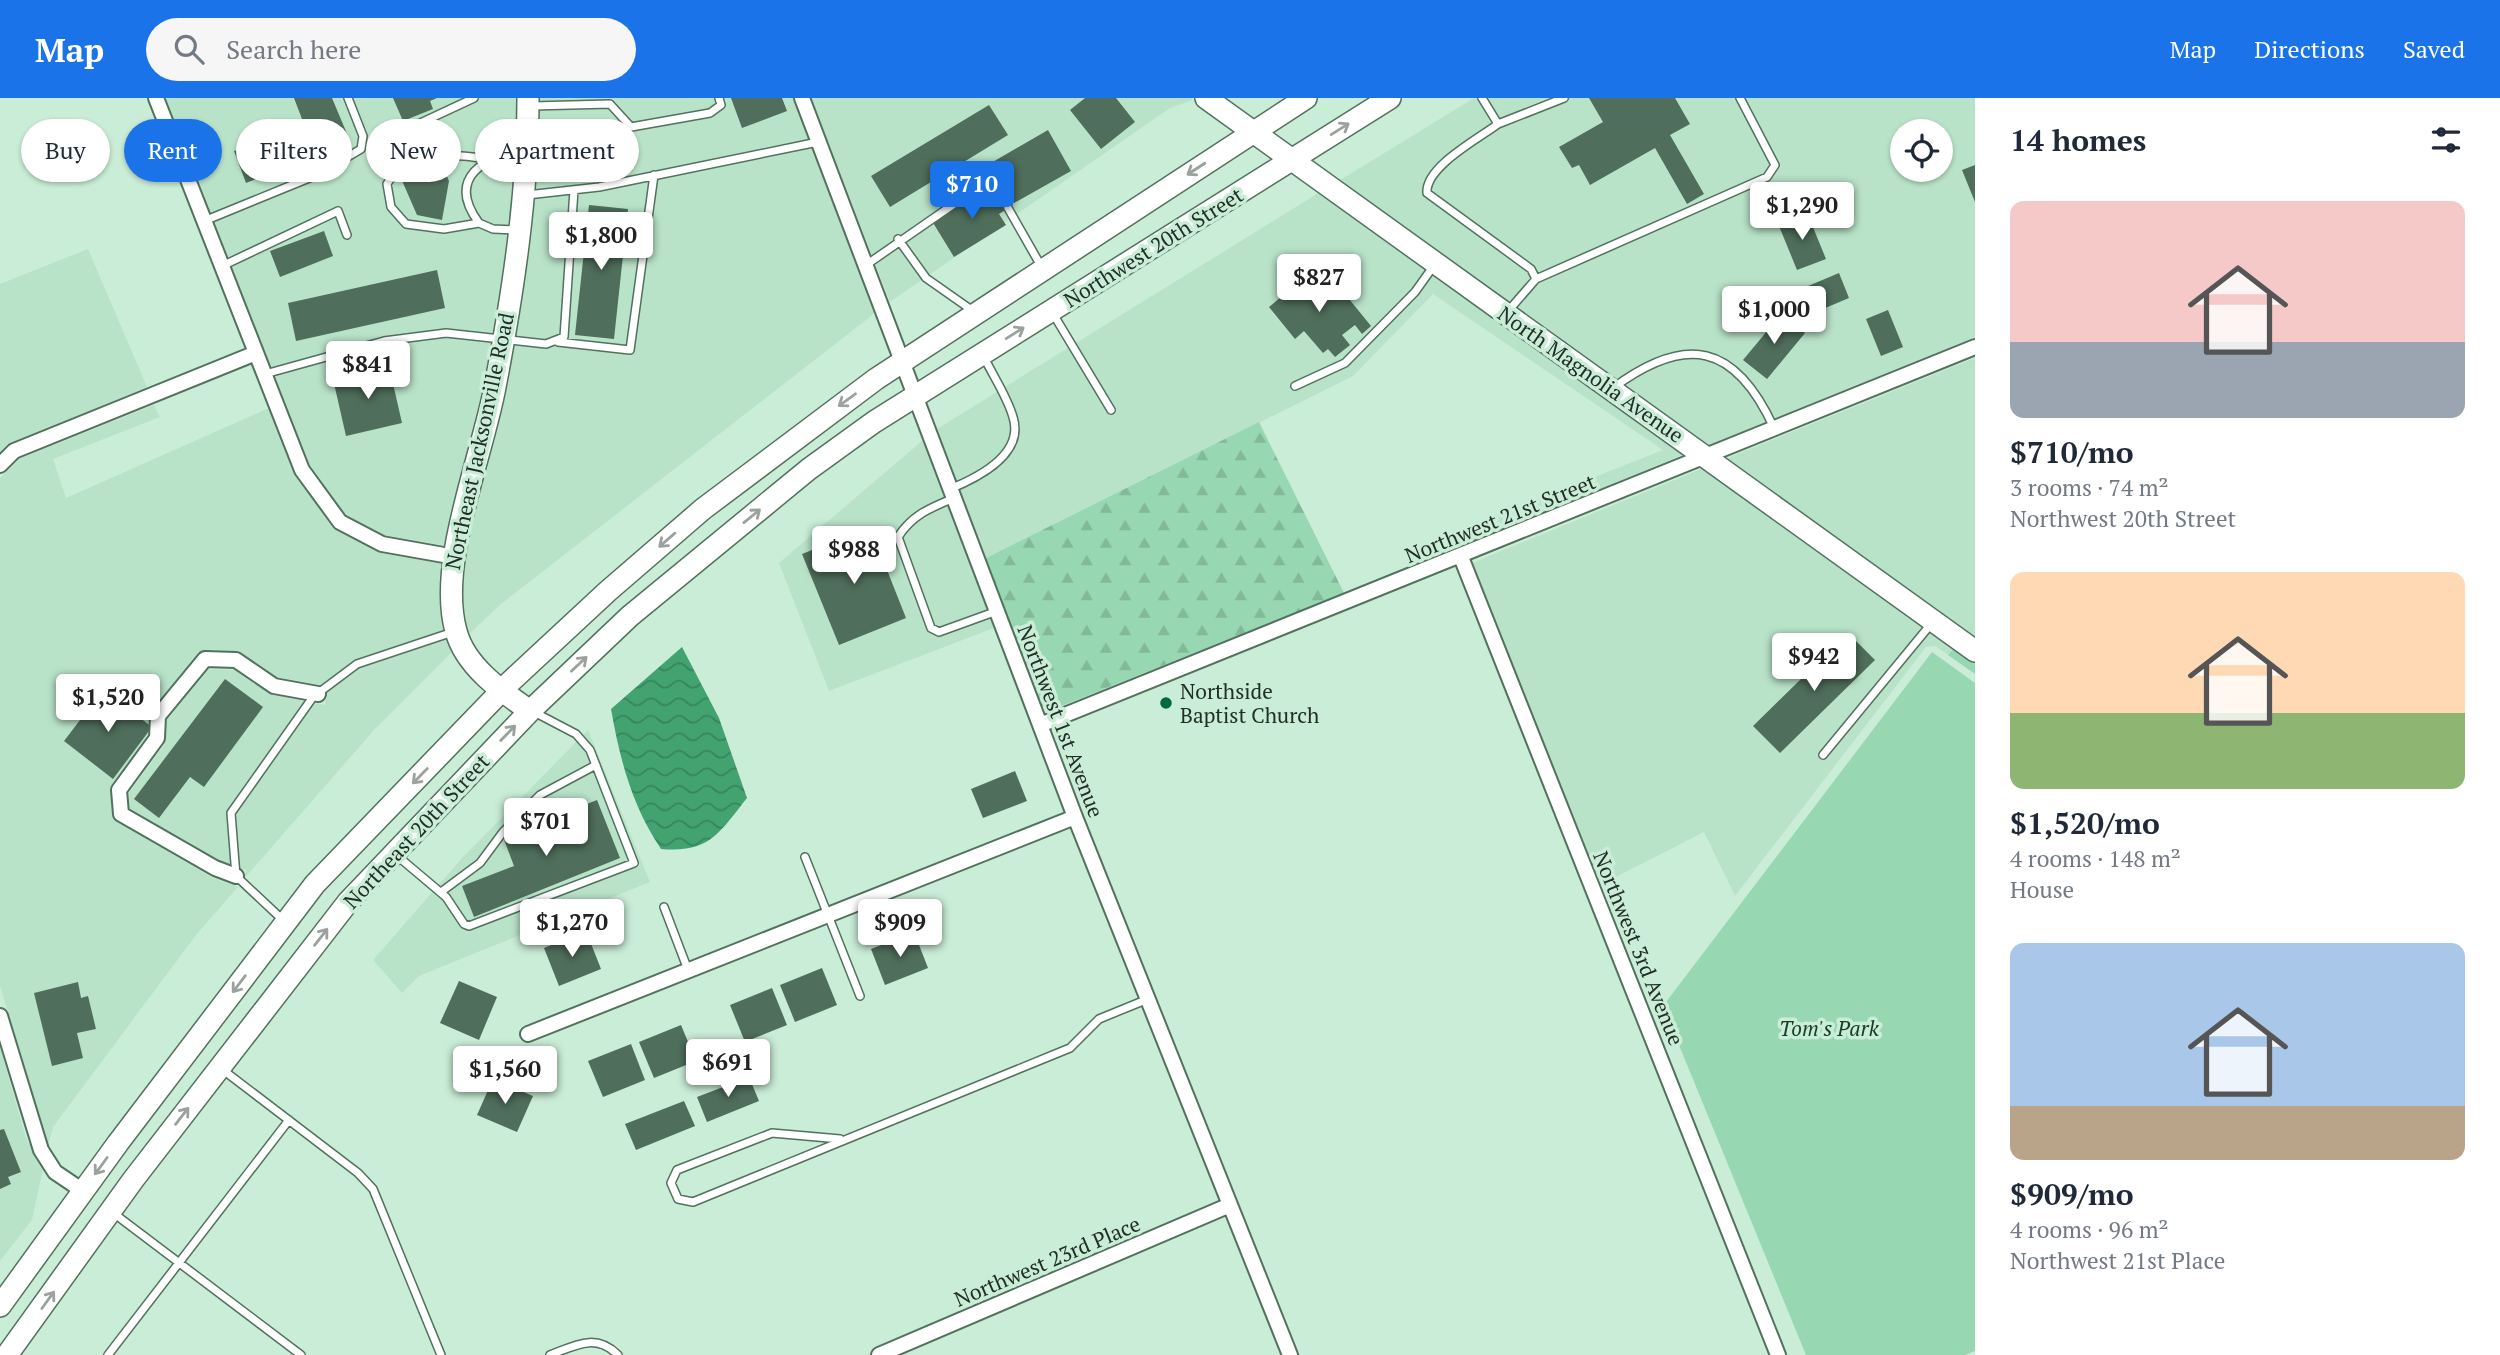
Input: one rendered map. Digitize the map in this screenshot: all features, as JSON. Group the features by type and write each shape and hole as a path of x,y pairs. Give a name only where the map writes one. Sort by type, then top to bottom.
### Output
{"main road":[{"name":"North Magnolia Avenue","path":"1206,98 1975,651"},
{"name":"Northwest 20th Street","path":"903,362 1306,98"},
{"name":"Northwest 20th Street","path":"915,395 1390,98"},
{"name":"Northeast Jacksonville Road","path":"522,182 518,230 495,389 449,581 456,632 470,659 501,692 530,711"},
{"name":"Northeast 20th Street","path":"0,1306 10,1287 55,1232 83,1191 315,884 501,692 608,592 703,509 876,379 903,362"},
{"name":"Northeast 20th Street","path":"7,1355 220,1068 348,902 394,853 530,711 631,616 831,453 915,395"},
{"path":"83,1191 111,1212"}],"street":[{"path":"156,98 302,470 340,522 382,544 455,556"},
{"name":"Northwest 1st Avenue","path":"802,98 1074,817 1290,1355"},
{"name":"Northwest 21st Street","path":"1040,725 1975,347"},
{"path":"0,465 14,451 256,353"},
{"name":"Northwest 3rd Avenue","path":"1461,557 1778,1355"},
{"path":"236,876 215,868 121,814 119,790 157,738 158,716 205,659 236,660 274,686 318,694"},
{"path":"528,1034 1074,817"},
{"path":"0,1016 41,1150 55,1172 83,1191"},
{"name":"Northwest 23rd Place","path":"879,1355 1230,1205"}],"lane":[{"path":"204,220 319,174 361,149 363,136 348,98"},
{"path":"429,119 474,98"},
{"path":"528,102 612,101 631,127 710,113 721,105 719,98"},
{"path":"1482,98 1498,124"},
{"path":"1536,279 1531,269 1427,193 1426,184 1433,172 1498,124 1564,98"},
{"path":"1506,314 1536,279 1767,177 1775,165 1740,98"},
{"path":"521,195 574,190 819,141"},
{"path":"475,157 455,153 414,161 395,171 387,184 391,207 406,225 444,229 479,222"},
{"path":"475,172 468,181 466,197 479,222 493,229 518,230"},
{"path":"264,374 293,363 384,341 446,332 503,340 557,342 630,350 654,175"},
{"path":"866,265 898,239 990,179 999,194"},
{"path":"557,342 564,337 574,190"},
{"path":"1008,208 1044,270"},
{"path":"222,266 338,211 347,235"},
{"path":"898,239 926,278 977,313"},
{"path":"1295,386 1345,363 1415,292 1435,263"},
{"path":"1051,310 1111,410"},
{"path":"982,353 1013,416 1013,435 995,465 982,476 921,512 908,522 898,537 931,628 939,632 997,611"},
{"path":"1612,389 1645,365 1668,356 1688,353 1710,356 1731,368 1745,382 1764,408 1774,429"},
{"path":"1823,755 1934,621"},
{"path":"285,923 236,876 231,813 318,694 357,664 456,632"},
{"path":"394,853 441,892 469,926 634,863 590,750 576,734 530,711"},
{"path":"441,892 480,863 503,832 540,795 596,765"},
{"path":"805,857 860,996"},
{"path":"664,906 688,971"},
{"path":"840,1139 772,1133 677,1170 671,1183 678,1199 693,1202 840,1139 1070,1048 1099,1019 1147,999"},
{"path":"220,1068 358,1173 373,1189 442,1355"},
{"path":"108,1355 289,1120"},
{"path":"111,1212 301,1355"},
{"path":"550,1355 588,1341 609,1346 618,1355"}],"shaded area":[{"path":"165,98 519,98 517,119 475,119 475,182 513,182 507,257 486,386 448,546 384,535 345,515 309,465 198,182 222,182 222,119 173,119"},
{"path":"536,98 793,98 875,313 501,604 467,636 458,583 503,392 527,182 639,182 639,119 534,119"},
{"path":"811,98 1193,100 1170,108 890,302"},
{"path":"1474,98 1975,98 1975,337 1707,446 1337,182"},
{"path":"1320,192 1687,453 1441,554 1436,540 1663,450 1433,294 1353,376 986,558 937,429"},
{"path":"88,249 147,387 8,444 0,451 0,284"},
{"path":"1975,358 1975,640 1725,459"},
{"path":"154,405 160,417 53,459 66,498 269,408 294,473 333,528 382,553 444,564 441,582 447,632 455,649 374,730 243,880 246,870 217,860 129,808 128,794 164,745 167,720 209,669 234,670 270,694 325,705 327,686 277,677 236,651 204,650 198,653 152,709 149,734 112,784 112,814 117,822 211,877 238,887 196,935 53,1127 48,1146 0,986 0,478 19,459"},
{"path":"923,440 994,628 829,691 779,563"},
{"path":"1706,467 1955,647 1948,655 1935,646 1926,647 1735,896 1704,832 1612,879 1596,874 1472,563"},
{"path":"588,730 650,882 419,976 402,993 373,960 462,858"},
{"path":"0,1047 26,1138 43,1169 32,1220 0,1261"}],"green space":[{"path":"1259,422 1344,593 1044,713 986,558"},
{"path":"1955,647 1975,662 1975,674 1948,655"},
{"name":"Tom's Park","path":"1932,652 1975,683 1975,1351 1965,1355 1806,1355 1663,1006"}],"water":[{"path":"682,647 719,718 747,798 720,831 702,844 691,848 661,849 642,816 628,782 611,709"}],"building":[{"path":"294,98 332,98 341,119 302,119"},
{"path":"393,98 437,98 430,101 433,109 402,119"},
{"path":"731,98 782,98 787,111 742,128"},
{"path":"1085,98 1116,98 1135,122 1101,149 1070,110"},
{"path":"1589,98 1675,98 1690,124 1670,135 1704,194 1687,204 1655,148 1590,185 1579,165 1572,168 1559,147 1603,122"},
{"path":"989,105 1008,135 890,207 871,176"},
{"path":"1048,130 1071,171 1014,203 991,163"},
{"path":"1975,165 1975,202 1962,170"},
{"path":"403,182 449,182 442,220 417,215"},
{"path":"984,189 990,199 1004,190 1013,205 999,214 1006,225 954,257 932,221"},
{"path":"589,205 628,209 614,339 575,335"},
{"path":"1808,215 1826,259 1797,270 1779,226"},
{"path":"324,231 333,256 280,277 270,251"},
{"path":"437,270 445,308 296,341 288,303"},
{"path":"1839,273 1849,298 1811,314 1801,289"},
{"path":"1308,274 1319,288 1332,278 1371,326 1362,334 1355,325 1342,335 1350,345 1335,357 1328,349 1323,353 1304,331 1295,339 1269,307"},
{"path":"1888,310 1903,347 1881,356 1866,319"},
{"path":"1782,313 1805,333 1767,379 1743,360"},
{"path":"389,366 402,423 346,436 333,379"},
{"path":"870,527 906,618 839,645 802,554"},
{"path":"1848,633 1875,660 1780,753 1753,726"},
{"path":"225,679 263,707 204,787 190,777 159,818 134,799"},
{"path":"103,690 152,727 113,779 64,741"},
{"path":"1015,771 1027,801 983,818 971,789"},
{"path":"597,800 620,858 474,917 462,886 514,866 503,837"},
{"path":"586,931 601,969 559,986 544,948"},
{"path":"914,932 928,968 885,985 871,949"},
{"path":"822,968 837,1005 795,1022 780,985"},
{"path":"459,981 497,997 479,1040 440,1023"},
{"path":"78,982 81,998 88,996 96,1029 77,1033 83,1058 52,1066 34,993"},
{"path":"772,988 787,1025 745,1042 730,1005"},
{"path":"681,1025 696,1061 654,1078 639,1042"},
{"path":"631,1044 645,1080 603,1097 588,1061"},
{"path":"749,1077 759,1101 707,1122 697,1097"},
{"path":"493,1079 533,1096 517,1132 477,1115"},
{"path":"684,1101 695,1126 636,1150 625,1124"},
{"path":"4,1129 21,1172 8,1177 11,1184 0,1189 0,1130"}],"place":[{"name":"Northside Baptist Church","path":"1166,703"}]}
